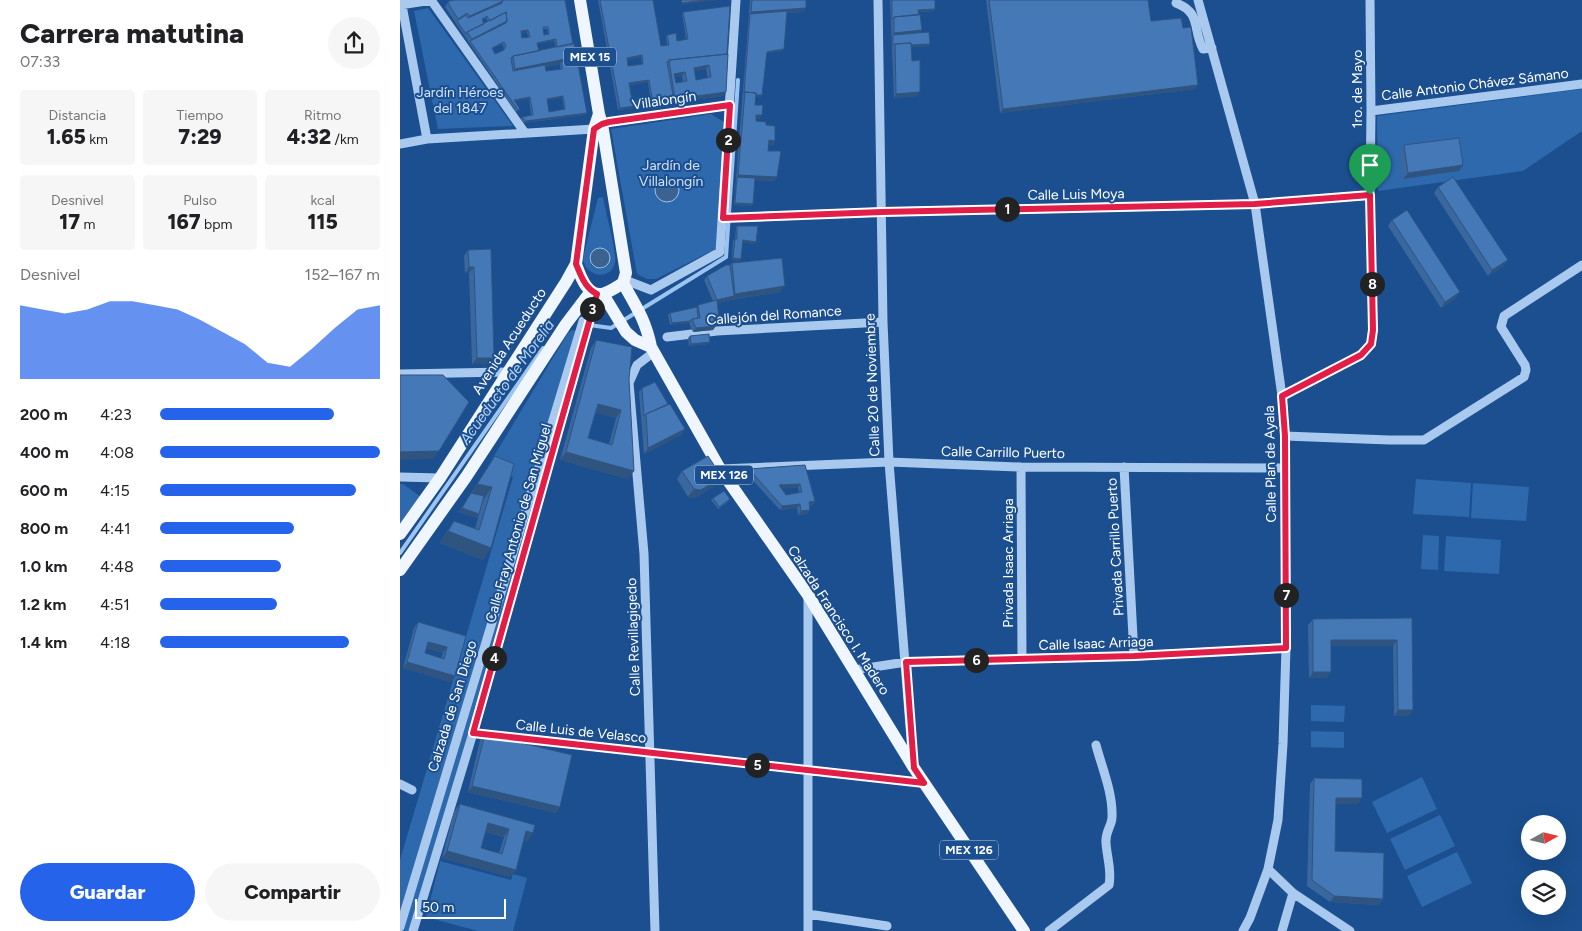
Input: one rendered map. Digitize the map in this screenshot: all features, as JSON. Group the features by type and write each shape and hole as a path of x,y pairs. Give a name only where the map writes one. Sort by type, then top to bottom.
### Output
{"main road":[{"name":"MEX 15","path":"580,0 598,122 626,273 624,282"},
{"name":"MEX 15","path":"576,264 598,122"},
{"path":"576,264 583,281 597,293 626,332 652,350"},
{"name":"Avenida Acueducto","path":"400,534 440,478 576,264"},
{"path":"400,570 466,477 561,332 597,293 624,282"},
{"name":"MEX 126","path":"624,282 644,320 652,350"},
{"name":"Calzada Francisco I. Madero","path":"652,350 720,469 808,595 914,768 1024,931"}],"street":[{"path":"427,139 401,3 432,0 526,133"},
{"path":"624,282 651,290 720,252 736,0"},
{"name":"Calle 20 de Noviembre","path":"878,0 884,322 889,462 914,768"},
{"name":"Calle Plan de Ayala","path":"1198,0 1255,204 1282,396 1285,436 1286,648 1278,820 1268,869 1250,918 1243,931"},
{"name":"1ro. de Mayo","path":"1282,396 1361,355 1371,344 1373,330 1370,195 1372,111 1370,0"},
{"path":"1176,3 1186,6 1192,12 1203,49 1212,48"},
{"name":"Calle Antonio Chávez Sámano","path":"1372,111 1582,84"},
{"name":"Villalongín","path":"400,144 427,139 526,133 730,105"},
{"name":"Calle Luis Moya","path":"723,218 882,212 1255,204 1370,195"},
{"path":"1285,436 1424,440 1524,377 1525,365 1501,327 1504,316 1582,265"},
{"name":"Calle Fray Antonio de San Miguel","path":"413,931 473,733 597,293"},
{"name":"Calzada de San Diego","path":"400,927 583,321"},
{"name":"Callejón del Romance","path":"667,337 716,331 884,322"},
{"name":"Calle Revillagigedo","path":"652,350 638,364 629,383 644,554 655,931"},
{"path":"400,374 507,372"},
{"name":"Calle Carrillo Puerto","path":"720,469 889,462 1021,467 1285,468"},
{"name":"Privada Isaac Arriaga","path":"1021,467 1022,658"},
{"name":"Privada Carrillo Puerto","path":"1124,467 1134,656"},
{"path":"400,477 440,478"},
{"path":"808,595 808,931"},
{"name":"Calle Isaac Arriaga","path":"854,670 906,662 1134,656 1286,648"},
{"name":"Calle Luis de Velasco","path":"473,733 924,783"},
{"path":"1049,931 1109,885 1111,876 1105,842 1106,831 1112,821 1112,806 1096,745"},
{"path":"400,784 412,790"},
{"path":"1268,869 1293,893 1350,931"},
{"path":"1282,931 1293,893"},
{"path":"808,914 887,926"}],"green space":[{"name":"Jardín Héroes del 1847","path":"428,8 513,126 438,129 414,11"},
{"path":"1582,89 1582,131 1523,171 1378,191 1377,116"},
{"name":"Jardín de Villalongín","path":"711,114 724,122 718,248 656,279 647,279 637,274 611,129"},
{"path":"603,197 615,258 612,269 603,275 592,273 584,264 583,258 598,198","holes":["591,252 610,256 608,265 602,269 592,266 589,259"]},
{"path":"572,330 581,336 414,931 400,931 400,860 513,477 488,466 568,333"},
{"path":"1416,479 1471,483 1469,517 1413,514"},
{"path":"1473,483 1529,487 1526,521 1471,518"},
{"path":"400,484 403,484 421,497 400,526"},
{"path":"1423,535 1439,536 1438,570 1421,569"},
{"path":"1446,536 1501,540 1499,574 1444,571"},
{"path":"1311,705 1345,706 1344,722 1311,721"},
{"path":"1311,731 1344,732 1344,748 1311,747"},
{"path":"1422,777 1437,809 1387,833 1372,802"},
{"path":"1440,815 1455,846 1405,870 1390,839"},
{"path":"1457,852 1472,883 1422,907 1407,876"},
{"path":"440,861 511,880 513,874 527,878 513,931 478,931 426,917"}],"shaded area":[{"path":"667,178 676,181 679,190 676,199 667,202 658,199 655,190 658,181"},
{"path":"596,248 604,248 610,254 610,262 604,268 596,268 590,262 590,254"}],"building":[{"path":"455,0 503,1 470,16 467,13 458,19 448,3"},
{"path":"503,0 565,0 573,44 557,47 556,39 537,43 539,51 511,58 513,71 545,65 546,71 562,69 561,62 577,59 587,113 526,121 522,117 533,115 530,97 514,100 520,109 518,110 470,41 506,23 506,12 490,21 487,16 482,19 484,24 466,34 457,21 466,15 468,18 502,3","holes":["543,27 548,27 549,34 544,35","528,30 530,37 522,38 521,31","504,42 506,46 504,50 495,54 492,48","563,96 565,109 549,112 547,99"]},
{"path":"600,0 653,0 661,46 669,45 667,35 676,33 677,41 688,39 683,12 730,6 727,54 669,60 667,62 674,101 620,108","holes":["642,55 643,64 628,66 627,58","649,80 652,98 632,101 629,83"]},
{"path":"681,0 706,0 682,3"},
{"path":"752,0 806,0 806,8 751,12"},
{"path":"892,0 935,0 935,9 918,10 919,15 894,17 892,19"},
{"path":"989,0 1148,0 1151,21 1181,18 1183,28 1191,27 1198,85 1003,109"},
{"path":"787,11 784,49 767,52 762,95 745,92 744,94 750,14"},
{"path":"506,12 507,21 472,39 467,32"},
{"path":"920,14 922,30 894,33 894,17"},
{"path":"929,32 930,44 911,45 911,43 895,44 893,46 893,35"},
{"path":"574,43 576,57 515,69 513,56"},
{"path":"911,43 912,61 920,60 920,92 896,94 895,44"},
{"path":"728,54 726,92 675,99 669,60","holes":["709,65 711,77 696,80 694,68","685,72 687,81 676,83 674,74"]},
{"path":"745,92 756,93 755,105 763,105 762,115 756,115 756,121 766,122 766,125 775,126 775,141 769,140 768,151 781,151 777,177 738,175"},
{"path":"1459,138 1463,165 1408,173 1404,145"},
{"path":"737,177 755,178 753,204 735,203"},
{"path":"1453,177 1508,260 1492,270 1438,187"},
{"path":"1407,210 1460,292 1445,302 1392,220"},
{"path":"737,226 758,226 756,242 743,240 741,259 733,258 735,239 737,239"},
{"path":"491,249 494,358 477,358 474,267 469,267 468,250"},
{"path":"782,258 785,286 735,294 732,263"},
{"path":"726,265 730,265 734,296 717,300 707,276"},
{"path":"717,300 719,320 715,321 716,326 696,328 692,319 700,318 698,305"},
{"path":"697,307 698,318 691,321 672,323 670,313"},
{"path":"709,334 710,342 691,344 690,336"},
{"path":"596,340 632,347 629,379 634,471 566,452","holes":["598,404 621,410 612,445 588,438"]},
{"path":"400,375 443,375 469,402 439,451 400,452"},
{"path":"655,382 668,404 644,416 642,388"},
{"path":"670,404 685,429 648,448 646,414"},
{"path":"495,456 514,464 491,548 448,531 454,521 479,530 492,487 477,484"},
{"path":"708,456 722,477 701,490 694,489 682,471"},
{"path":"805,465 815,501 809,502 810,510 801,511 800,504 782,506 749,469","holes":["800,484 802,492 786,495 779,485"]},
{"path":"724,491 730,499 719,507 713,498"},
{"path":"471,493 484,496 479,514 462,508"},
{"path":"1412,618 1413,710 1398,710 1397,640 1331,640 1331,672 1313,672 1313,619"},
{"path":"418,622 466,636 455,676 407,662","holes":["428,642 447,647 444,659 425,653"]},
{"path":"485,734 572,755 560,807 472,786"},
{"path":"1314,778 1362,779 1362,798 1336,798 1335,851 1384,853 1383,899 1334,896 1312,880"},
{"path":"460,804 535,825 533,833 526,831 516,870 447,851","holes":["488,823 509,829 502,854 481,848"]}],"waterway":[{"name":"Acueducto de Morelia","path":"589,325 611,328 726,257 738,80"},
{"name":"Acueducto de Morelia","path":"400,553 543,348"}],"route":[{"path":"730,105 723,218 882,212 1255,204 1370,195 1373,330 1371,344 1361,355 1282,396 1285,436 1286,648 1134,656 906,662 914,768 924,783 473,733 597,294 591,291 583,281 576,264 594,129 602,124 730,105"}]}
